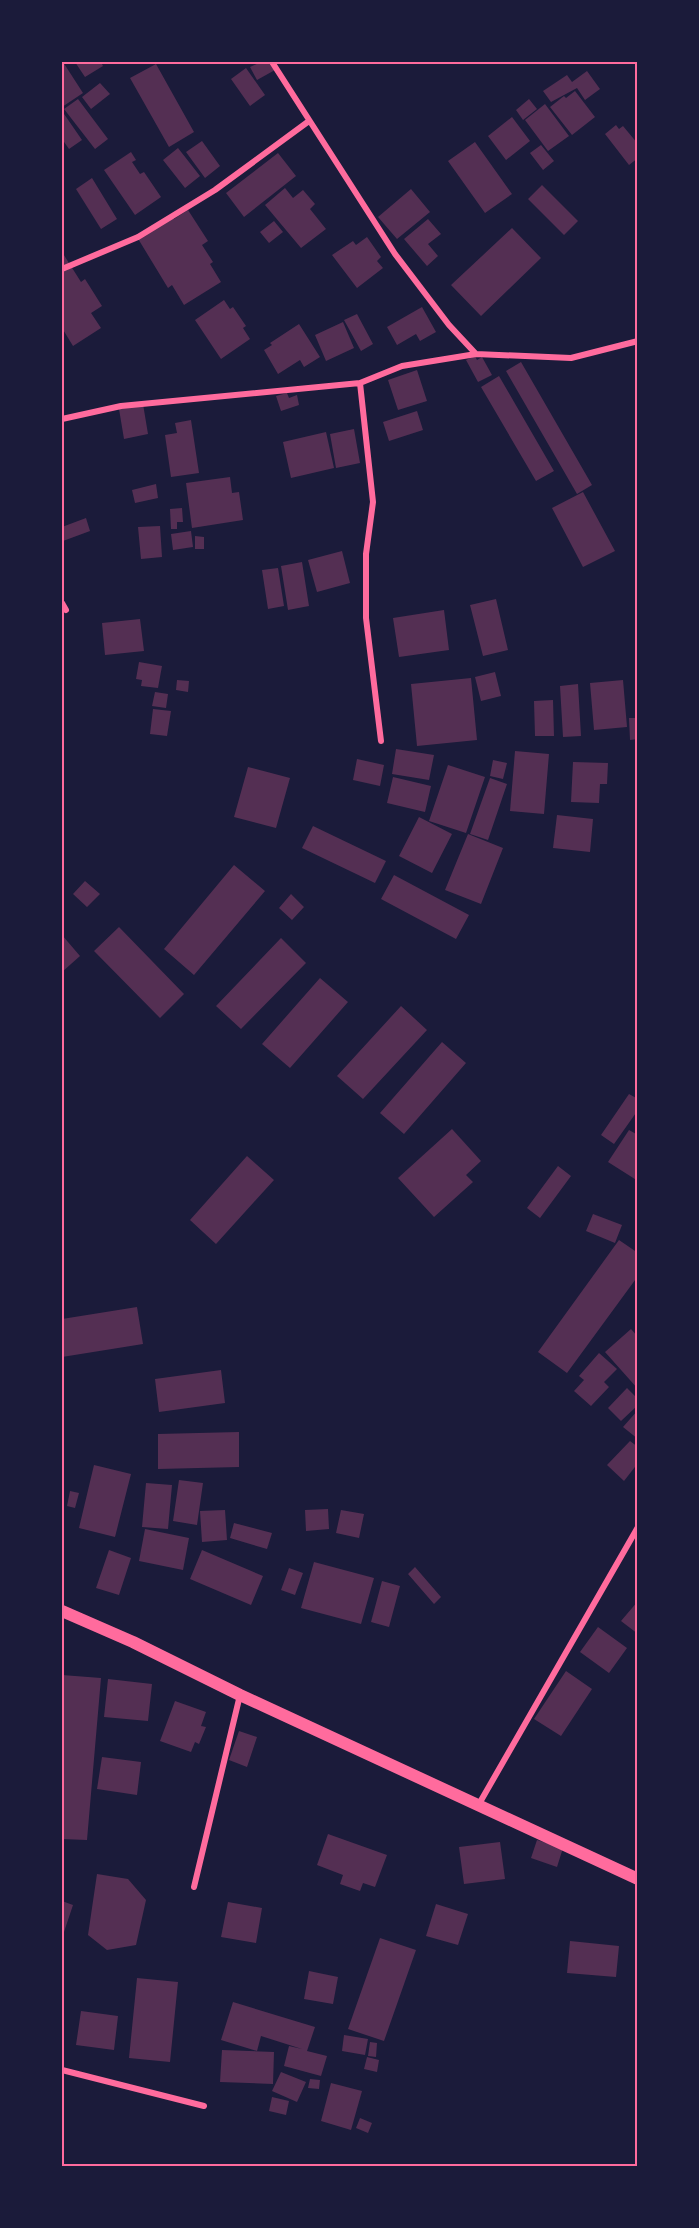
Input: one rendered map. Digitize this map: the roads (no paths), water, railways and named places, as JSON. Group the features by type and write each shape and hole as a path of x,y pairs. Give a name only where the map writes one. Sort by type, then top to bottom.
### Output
{"main road":[{"path":"62,1611 134,1642 240,1695 638,1878"}],"street":[{"path":"272,62 395,254 448,325 476,354"},
{"path":"62,269 138,237 215,190 309,121"},
{"path":"62,418 121,406 360,383 402,366 476,354 571,358 638,341"},
{"path":"360,383 373,502 366,554 366,618 381,741"},
{"path":"62,603 66,610"},
{"path":"479,1804 638,1527"},
{"path":"194,1887 240,1695"},
{"path":"62,2070 204,2106"}]}
